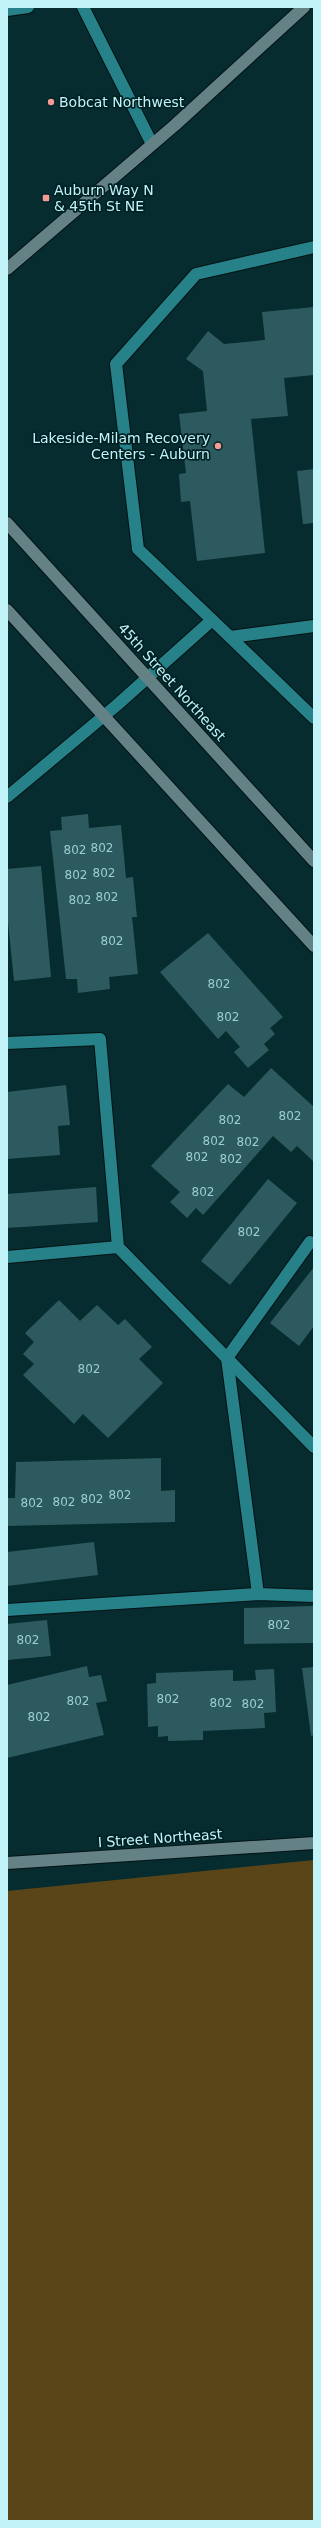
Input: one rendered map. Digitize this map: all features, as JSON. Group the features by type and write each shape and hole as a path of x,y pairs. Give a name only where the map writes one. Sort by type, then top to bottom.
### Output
{"street":[{"path":"7,269 152,144 304,7"},
{"name":"45th Street Northeast","path":"7,523 314,861"},
{"path":"7,610 314,946"},
{"name":"I Street Northeast","path":"7,1863 314,1843"}],"lane":[{"path":"7,10 28,7"},
{"path":"83,7 152,144"},
{"path":"314,247 196,274 116,364 138,549 314,718"},
{"path":"7,797 104,716 212,620"},
{"path":"230,637 314,626"},
{"path":"7,1043 100,1038 118,1247 314,1447"},
{"path":"258,1594 227,1358 310,1242"},
{"path":"7,1257 118,1247"},
{"path":"7,1610 258,1594 314,1596"}],"shaded area":[{"path":"314,1860 314,2521 7,2521 7,1891"}],"building":[{"name":"Lakeside-Milam Recovery Centers - Auburn","path":"314,307 314,375 284,378 288,416 251,419 265,553 197,561 190,501 181,502 179,474 186,473 179,414 207,411 203,371 186,359 208,331 224,344 265,340 262,312"},
{"path":"314,469 314,523 303,524 297,471"},
{"path":"88,814 89,828 121,825 126,878 133,877 137,917 132,917 138,974 109,977 110,989 78,993 77,979 66,979 50,831 62,830 61,817"},
{"path":"41,866 51,977 14,981 7,912 7,869"},
{"path":"208,933 283,1017 270,1028 275,1034 264,1044 269,1050 248,1068 234,1052 240,1047 226,1031 218,1039 160,972"},
{"path":"271,1068 314,1107 314,1162 297,1146 291,1152 273,1136 203,1215 196,1208 187,1218 170,1202 180,1192 151,1166 228,1084 244,1097"},
{"path":"66,1085 70,1125 58,1126 60,1155 7,1159 7,1092"},
{"path":"268,1179 297,1203 230,1285 201,1261"},
{"path":"96,1187 98,1222 7,1228 7,1194"},
{"path":"314,1267 314,1326 299,1346 270,1323"},
{"path":"59,1300 80,1321 97,1305 118,1325 125,1319 152,1347 139,1359 163,1383 108,1438 83,1414 74,1424 23,1375 34,1364 23,1354 34,1342 25,1333"},
{"path":"161,1458 161,1491 175,1490 175,1522 7,1526 7,1498 15,1498 16,1462"},
{"path":"94,1542 98,1575 7,1586 7,1552"},
{"path":"314,1606 314,1643 244,1644 244,1608"},
{"path":"47,1620 51,1656 7,1660 7,1624"},
{"path":"87,1666 89,1677 101,1675 107,1701 96,1703 104,1735 7,1758 7,1685"},
{"path":"314,1667 314,1735 311,1736 302,1668"},
{"path":"274,1669 276,1712 264,1713 265,1728 203,1731 203,1740 168,1741 168,1736 158,1737 158,1726 148,1727 147,1684 156,1683 156,1673 233,1670 233,1681 256,1680 255,1670"}],"place":[{"name":"Bobcat Northwest","path":"51,102"},
{"name":"Auburn Way N & 45th St NE","path":"46,198"},
{"name":"Lakeside-Milam Recovery Centers - Auburn","path":"218,446"}]}
